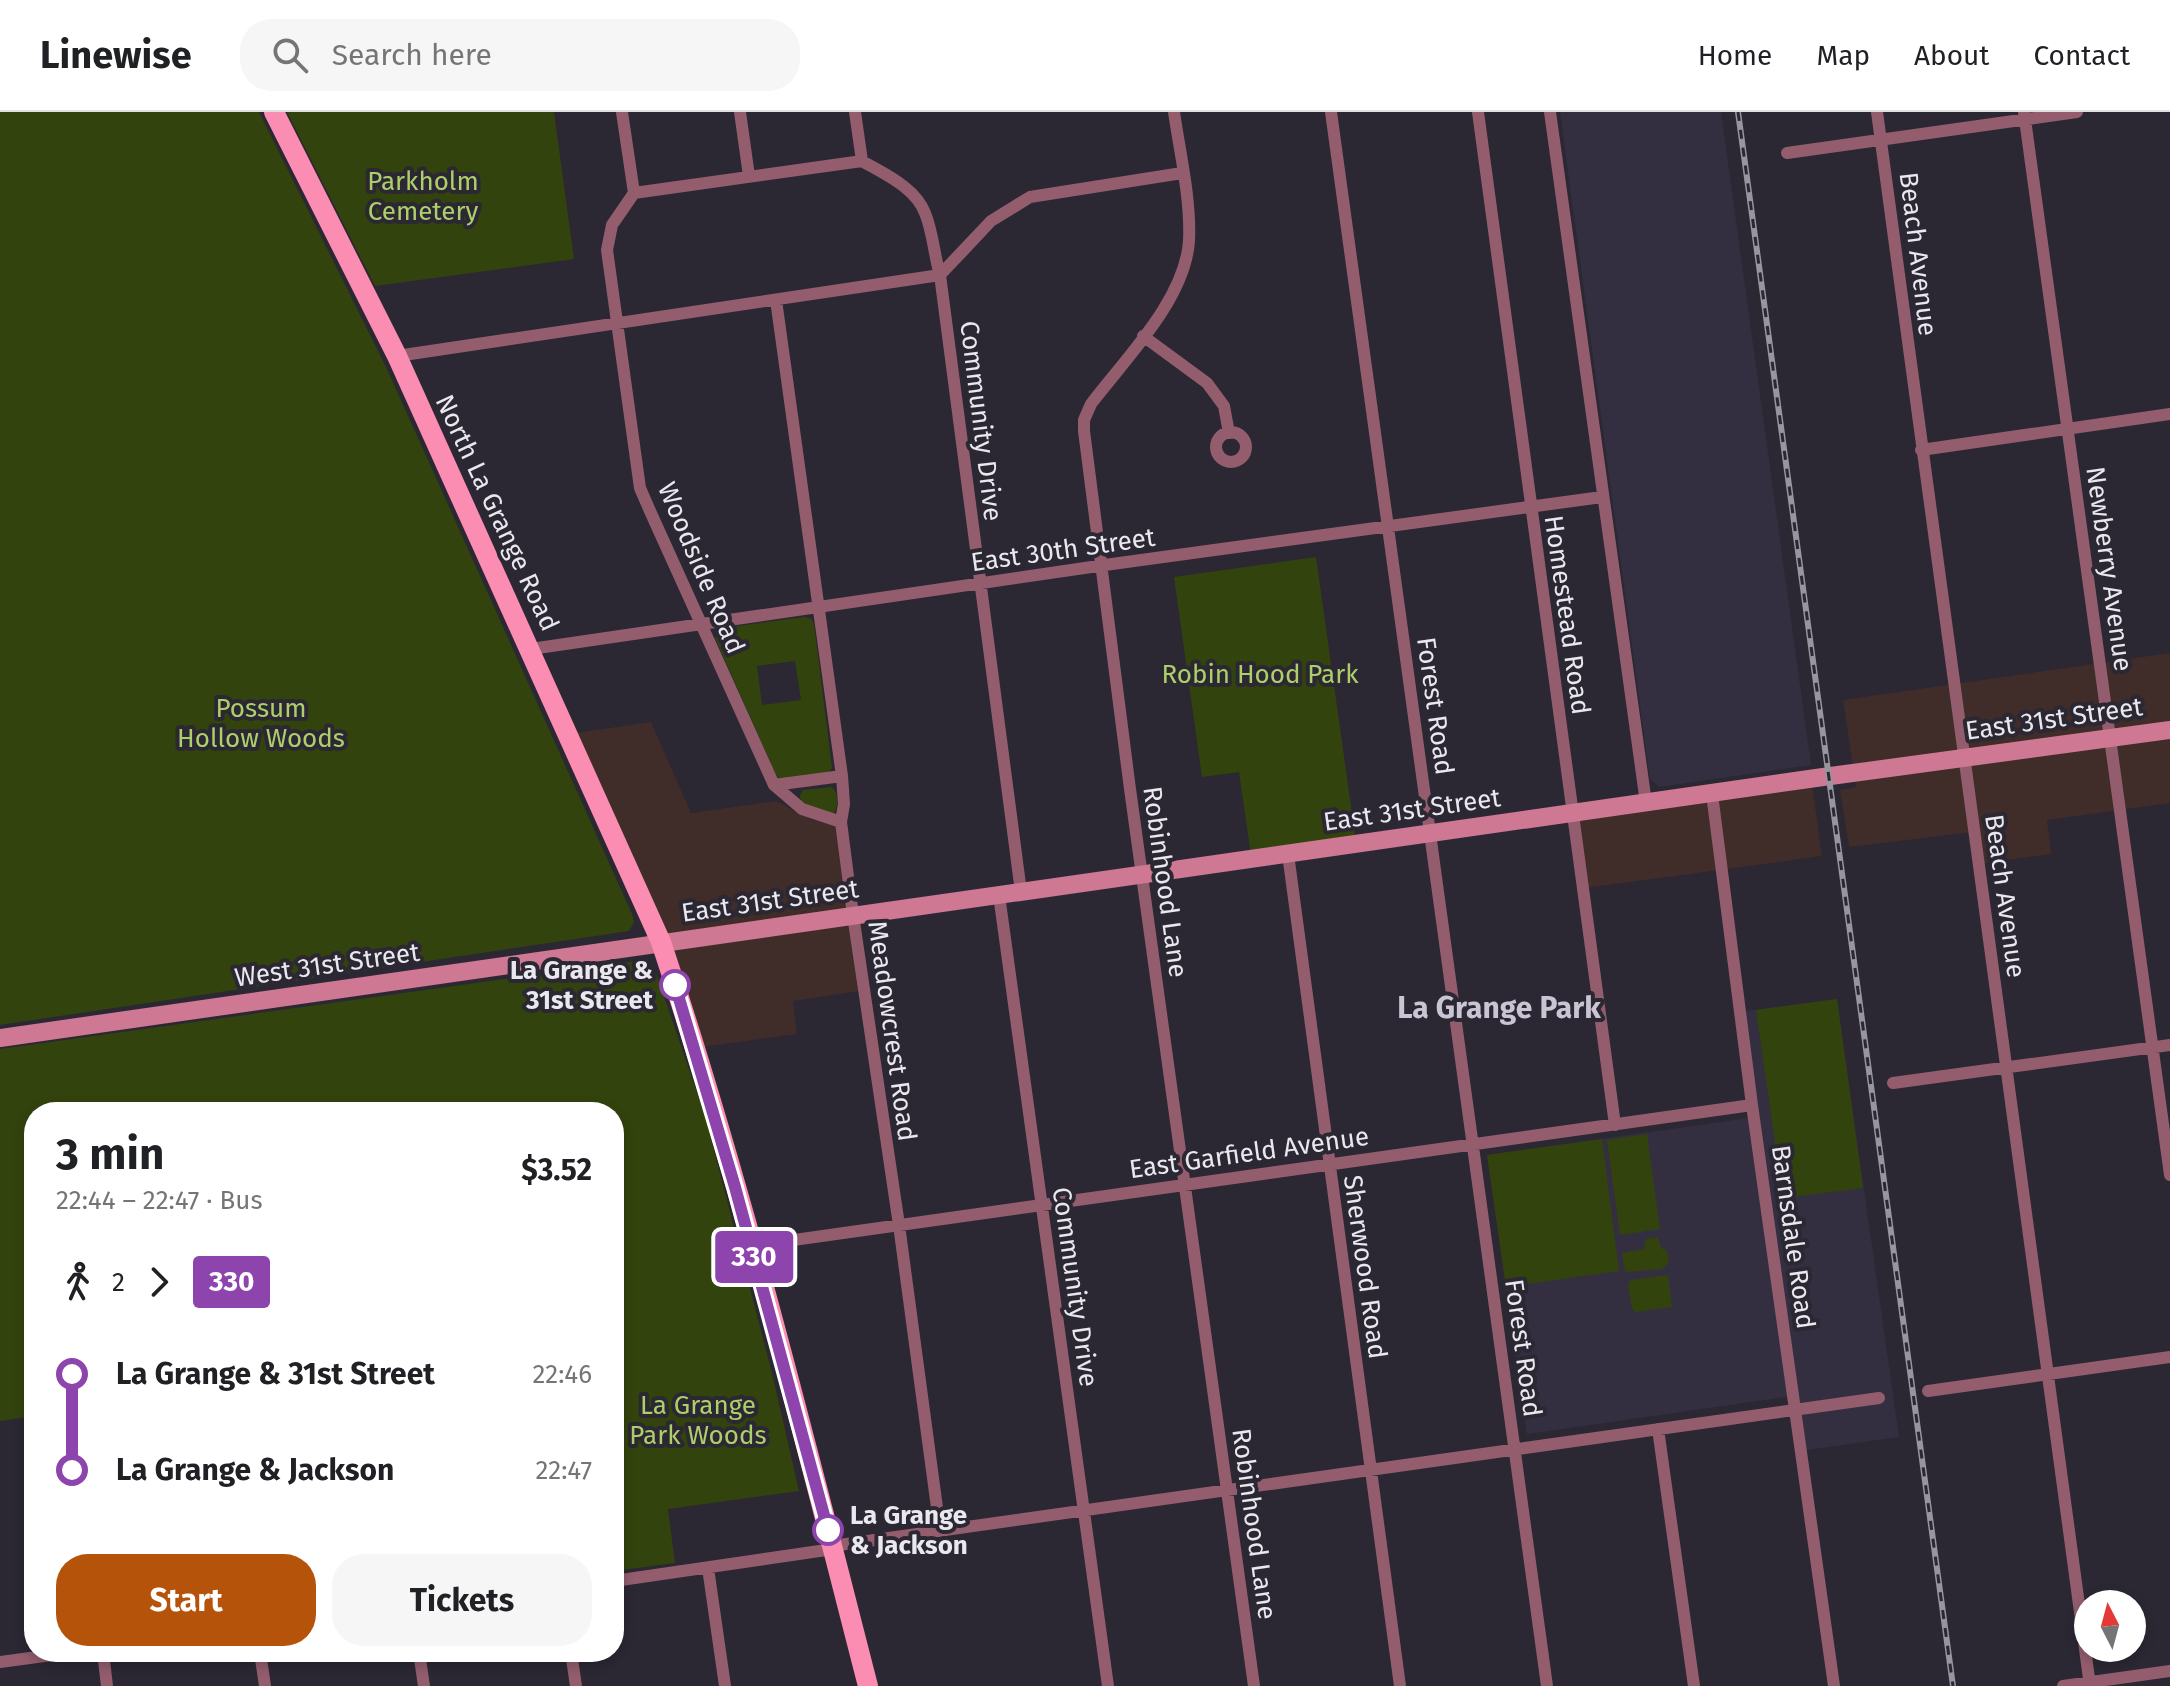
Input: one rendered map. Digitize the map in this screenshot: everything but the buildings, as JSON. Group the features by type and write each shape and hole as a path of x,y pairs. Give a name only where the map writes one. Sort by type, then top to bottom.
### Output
{"main road":[{"name":"North La Grange Road","path":"274,112 397,356 661,942 685,1014 751,1246"},
{"name":"East 31st Street","path":"661,942 2170,730"},
{"name":"West 31st Street","path":"0,1038 661,942"},
{"path":"751,1246 868,1686"}],"street":[{"path":"622,112 634,193 862,161 855,112"},
{"path":"740,112 749,176"},
{"name":"Robinhood Lane","path":"1174,112 1188,215 1189,242 1184,266 1166,304 1091,404 1084,420 1142,874 1254,1686"},
{"name":"Forest Road","path":"1331,112 1547,1686"},
{"name":"Homestead Road","path":"1478,112 1615,1125"},
{"path":"1550,112 1646,803"},
{"name":"Beach Avenue","path":"1877,112 2090,1684"},
{"path":"1787,153 2025,116 2077,112"},
{"name":"Newberry Avenue","path":"2025,116 2170,1175"},
{"name":"Community Drive","path":"862,161 917,198 926,215 940,275 1021,892"},
{"path":"397,356 940,275 991,221 1030,197 1182,173"},
{"name":"Woodside Road","path":"634,193 612,225 607,250 640,488 774,785 802,809 841,822"},
{"name":"Meadowcrest Road","path":"776,300 842,776 844,804 841,822 853,915 940,1530"},
{"path":"1143,336 1207,383 1224,406 1229,433"},
{"path":"1921,450 2170,414"},
{"name":"East 30th Street","path":"531,649 1602,497"},
{"path":"774,785 842,776"},
{"name":"Barnsdale Road","path":"1712,794 1752,1105 1834,1686"},
{"name":"Sherwood Road","path":"1288,854 1400,1686"},
{"name":"Community Drive","path":"999,895 1108,1686"},
{"path":"1893,1083 2170,1045"},
{"name":"East Garfield Avenue","path":"751,1246 1752,1105"},
{"path":"1928,1391 2170,1357"},
{"path":"624,1580 940,1530 1879,1398"},
{"path":"1658,1429 1694,1686"},
{"path":"708,1568 725,1686"},
{"path":"0,1662 24,1659"},
{"path":"104,1662 107,1686"},
{"path":"261,1662 265,1686"},
{"path":"420,1662 424,1686"},
{"path":"572,1662 576,1686"},
{"path":"2063,1686 2170,1671"}],"shaded area":[{"path":"1560,112 1721,112 1811,765 1659,787 1650,779"},
{"path":"2170,653 2170,803 2047,820 2051,854 1977,864 1972,832 1849,847 1840,790 1856,787 1843,700"},
{"path":"651,722 691,813 776,801 810,819 845,828 856,912 665,936 575,733"},
{"path":"1812,785 1822,856 1578,889 1570,819"},
{"path":"856,919 866,990 793,1001 797,1034 702,1047 667,946"},
{"path":"1837,999 1899,1437 1800,1451 1792,1396 1527,1434 1487,1155 1749,1118 1738,1012"}],"green space":[{"name":"Possum Hollow Woods","path":"0,112 259,112 387,369 632,914 634,922 629,931 0,1025"},
{"name":"Parkholm Cemetery","path":"287,112 554,112 574,259 375,286"},
{"name":"Robin Hood Park","path":"1316,557 1356,842 1251,855 1239,772 1202,777 1174,577"},
{"path":"805,617 811,619 832,768 828,773 780,779 776,775 715,638 722,628","holes":["795,661 801,700 762,705 757,666"]},
{"path":"832,787 837,800 833,814 812,809 801,800 803,790"},
{"name":"La Grange Park Woods","path":"635,961 649,966 657,976 705,1116 772,1373 799,1491 668,1509 675,1563 624,1570 624,1102 24,1102 24,1417 0,1421 0,1049"},
{"path":"1837,999 1863,1188 1783,1198 1756,1010"},
{"path":"1647,1134 1660,1229 1620,1235 1607,1140"},
{"path":"1602,1139 1619,1271 1506,1287 1487,1155"},
{"path":"1658,1237 1661,1248 1667,1251 1669,1262 1662,1269 1625,1272 1622,1253 1644,1249 1646,1239"},
{"path":"1668,1275 1672,1307 1636,1312 1632,1309 1628,1284 1631,1280"}],"railway":[{"path":"1738,112 1953,1686"}],"bus line":[{"name":"330","path":"675,985 735,1187 828,1530"}],"place":[{"name":"La Grange & 31st Street","path":"675,985"},
{"name":"La Grange & Jackson","path":"828,1530"}],"district":[{"name":"La Grange Park","path":"1499,1008"}]}
